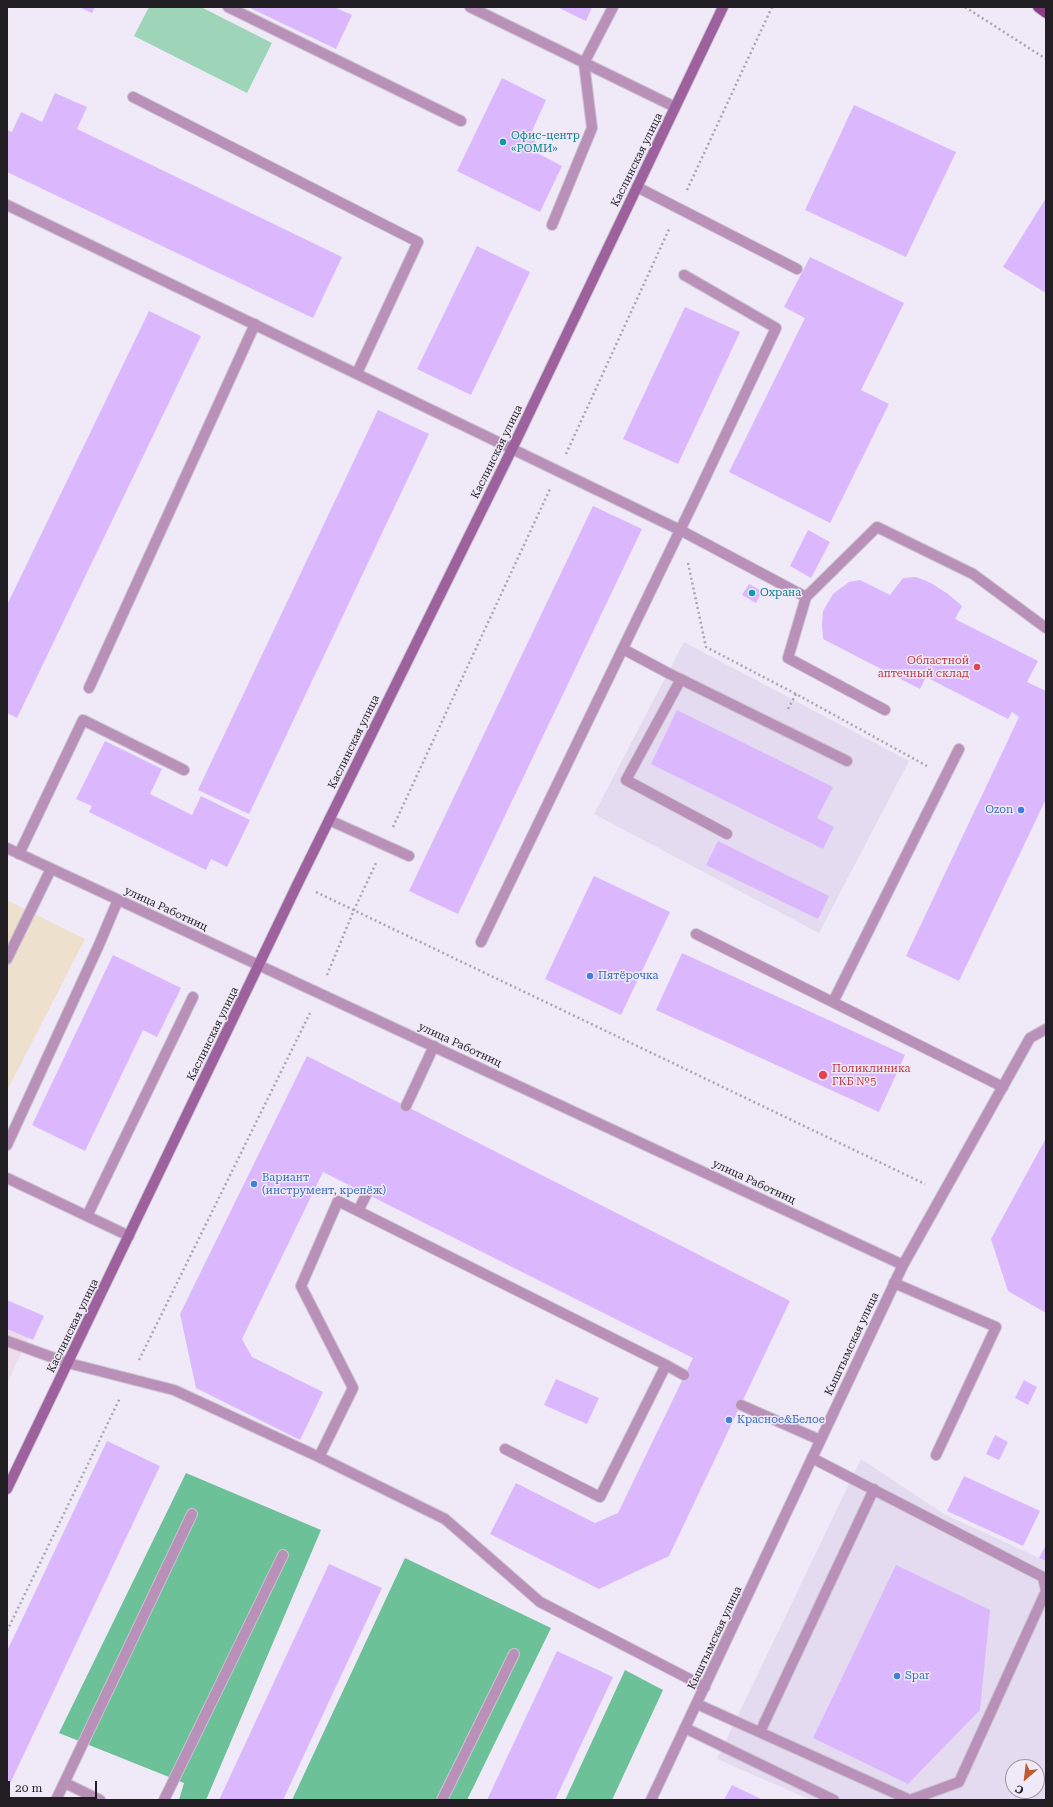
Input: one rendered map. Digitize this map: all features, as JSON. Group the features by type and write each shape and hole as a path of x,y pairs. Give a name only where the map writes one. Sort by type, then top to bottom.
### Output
{"main road":[{"name":"Каслинская улица","path":"7,1489 298,883 512,449 723,7"},
{"path":"1038,7 1046,13"}],"street":[{"path":"228,7 461,121"},
{"path":"470,7 675,107"},
{"path":"552,225 592,128 584,63 613,7"},
{"path":"133,97 418,242 357,373"},
{"path":"637,187 797,269"},
{"path":"7,204 680,530 806,597"},
{"path":"482,942 776,328 684,274"},
{"path":"88,688 255,324"},
{"path":"885,710 788,658 806,597 877,527 973,574 1046,628"},
{"path":"623,649 847,761"},
{"path":"681,679 626,780 727,834"},
{"path":"19,854 83,720 184,770"},
{"path":"833,1002 959,749"},
{"path":"329,820 409,856"},
{"name":"улица Работниц","path":"7,848 903,1265"},
{"path":"7,959 51,869"},
{"path":"7,1145 95,954 118,900"},
{"path":"696,934 1003,1087"},
{"path":"87,1216 193,996"},
{"name":"Кыштымская улица","path":"651,1800 903,1265 1030,1038 1046,1029"},
{"path":"406,1106 434,1046"},
{"path":"7,1178 129,1236"},
{"path":"358,1211 367,1193"},
{"path":"319,1457 354,1388 301,1286 338,1201 684,1375"},
{"path":"894,1283 996,1327 936,1455"},
{"path":"7,1341 68,1363 174,1390 319,1457 445,1519 540,1602 705,1687"},
{"path":"505,1449 600,1496 666,1365"},
{"path":"741,1405 820,1440"},
{"path":"697,1704 910,1800 959,1782 1046,1591 1043,1577 812,1458"},
{"path":"760,1732 874,1489"},
{"path":"56,1800 192,1514"},
{"path":"164,1800 283,1555"},
{"path":"442,1800 514,1654"},
{"path":"685,1728 834,1800"},
{"path":"64,1783 100,1800"}],"path":[{"path":"7,1631 129,1378 320,994 354,910 772,7"},
{"path":"965,7 1046,59"},
{"path":"298,883 944,1192"}],"shaded area":[{"path":"684,642 909,761 819,933 594,814"},
{"path":"7,900 85,939 7,1091"},
{"path":"7,1313 34,1326 7,1384"},
{"path":"861,1459 944,1514 1046,1561 1046,1800 811,1800 717,1759"}],"green space":[{"path":"149,7 201,7 272,43 247,93 134,36"},
{"path":"186,1473 321,1530 206,1800 179,1800 184,1783 59,1733"},
{"path":"405,1558 551,1628 467,1800 292,1800"},
{"path":"625,1670 663,1690 612,1800 565,1800"}],"building":[{"path":"79,7 95,7 92,13"},
{"path":"248,7 334,7 352,15 336,49"},
{"path":"557,7 592,7 586,21"},
{"name":"Офис-центр «РОМИ»","path":"502,78 546,100 532,131 539,154 562,166 540,212 457,171"},
{"path":"55,93 87,107 77,129 342,257 313,318 7,172 7,130 12,132 21,112 42,122"},
{"path":"854,105 956,152 906,257 805,210"},
{"path":"1046,198 1046,293 1003,267"},
{"path":"477,246 530,272 471,395 417,369"},
{"path":"810,257 904,303 861,390 889,404 830,523 729,472 805,318 784,307"},
{"path":"685,307 740,332 678,464 623,439"},
{"path":"149,311 201,336 17,718 7,713 7,605"},
{"path":"378,410 429,434 249,814 198,790"},
{"path":"593,506 642,529 458,914 409,891"},
{"path":"808,530 830,542 811,578 790,566"},
{"path":"916,577 931,583 948,594 962,606 955,619 1038,661 1027,682 1046,691 1046,799 959,981 906,956 1019,717 1012,712 1008,719 926,677 920,689 823,639 823,611 833,594 849,582 860,580 890,595 903,578"},
{"name":"Охрана","path":"749,584 762,591 756,603 742,595"},
{"path":"677,710 833,787 817,818 834,827 823,849 651,764"},
{"path":"105,741 162,769 150,794 192,815 201,796 250,820 227,867 211,859 206,870 89,812 92,806 76,799"},
{"path":"718,841 829,896 818,919 706,865"},
{"path":"594,876 670,912 621,1015 545,979"},
{"path":"682,953 905,1055 879,1112 656,1010"},
{"path":"113,955 181,988 157,1037 143,1030 85,1151 32,1125"},
{"path":"307,1056 790,1301 669,1556 599,1589 490,1534 516,1483 595,1523 618,1513 693,1358 323,1172 242,1339 252,1357 323,1392 300,1440 196,1388 180,1314"},
{"path":"1046,1138 1046,1313 1008,1291 991,1239"},
{"path":"7,1300 44,1316 33,1340 7,1329"},
{"path":"556,1379 599,1398 587,1424 544,1405"},
{"path":"1024,1380 1037,1387 1028,1405 1015,1398"},
{"path":"995,1435 1008,1442 999,1460 986,1454"},
{"path":"107,1441 160,1466 7,1790 7,1651"},
{"path":"964,1476 1040,1511 1023,1546 947,1511"},
{"path":"1046,1545 1046,1561 1039,1558"},
{"path":"329,1564 382,1588 283,1800 219,1800"},
{"path":"896,1565 990,1610 980,1710 908,1784 813,1738"},
{"path":"557,1651 613,1677 555,1800 487,1800"},
{"path":"732,1785 763,1800 724,1800"}],"place":[{"name":"Офис-центр «РОМИ»","path":"503,142"},
{"name":"Охрана","path":"752,593"},
{"name":"Областной аптечный склад","path":"977,667"},
{"name":"Ozon","path":"1021,810"},
{"name":"Пятёрочка","path":"590,976"},
{"name":"Поликлиника ГКБ №5","path":"823,1075"},
{"name":"Вариант (инструмент, крепёж)","path":"254,1184"},
{"name":"Красное&Белое","path":"729,1420"},
{"name":"Spar","path":"897,1676"}]}
